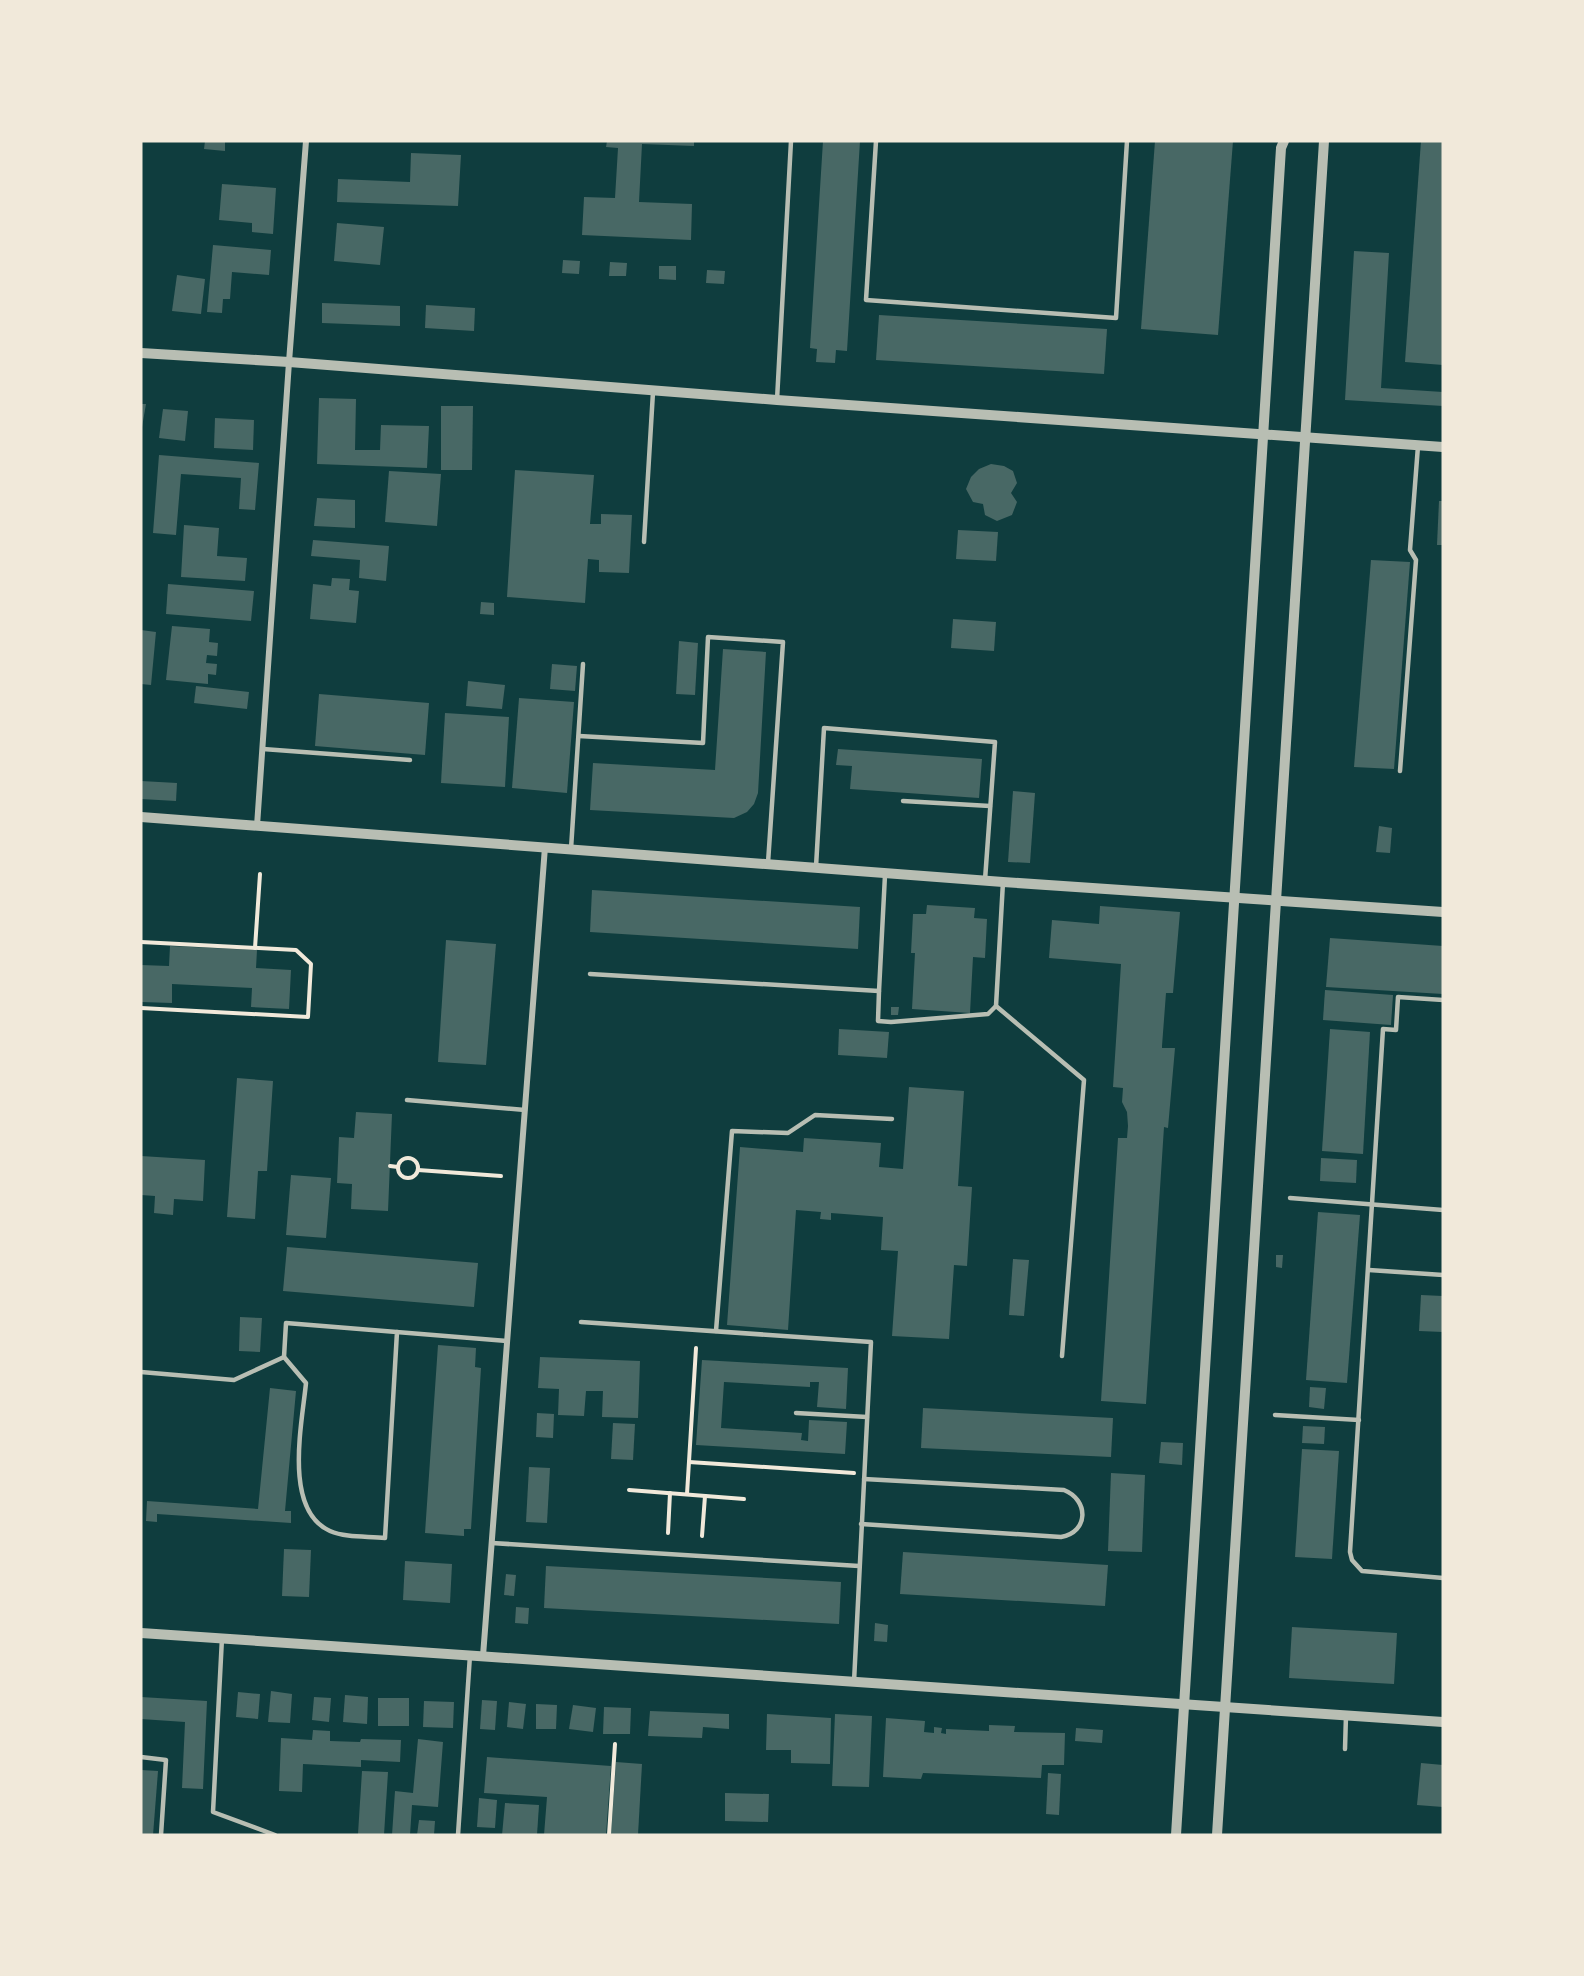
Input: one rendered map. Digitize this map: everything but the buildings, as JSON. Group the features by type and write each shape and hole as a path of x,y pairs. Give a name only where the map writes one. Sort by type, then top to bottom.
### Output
{"street":[{"path":"257,826 306,141"},
{"path":"1176,1835 1281,148 1284,141"},
{"path":"1216,1835 1324,141"},
{"path":"141,353 1443,447"},
{"path":"141,817 1004,882 1443,912"},
{"path":"483,1656 545,847"},
{"path":"141,1633 1443,1722"}],"lane":[{"path":"777,399 791,141"},
{"path":"876,141 866,300 1116,318 1127,141"},
{"path":"644,542 654,390"},
{"path":"1400,771 1416,560 1410,550 1418,445"},
{"path":"579,736 703,743 708,637 783,642 768,863"},
{"path":"571,849 583,664"},
{"path":"816,867 824,728 995,742 985,880"},
{"path":"262,749 410,760"},
{"path":"903,801 990,806"},
{"path":"886,872 878,1021 891,1022 988,1014 996,1006 1004,882"},
{"path":"590,974 879,991"},
{"path":"1443,1000 1398,997 1396,1030 1383,1029 1350,1551 1356,1567 1371,1573 1443,1578"},
{"path":"996,1006 1084,1080 1062,1356"},
{"path":"408,1100 525,1110"},
{"path":"716,1331 732,1131 788,1133 815,1115 892,1119"},
{"path":"1290,1198 1443,1210"},
{"path":"1369,1270 1443,1275"},
{"path":"581,1322 871,1342 854,1682"},
{"path":"397,1332 386,1538 329,1531 309,1513 299,1485 306,1383 284,1357 286,1323 397,1332 507,1341"},
{"path":"141,1372 234,1380 284,1357"},
{"path":"796,1413 867,1417"},
{"path":"1275,1415 1359,1420"},
{"path":"861,1524 1061,1537 1078,1530 1082,1516 1081,1503 1075,1494 1064,1490 864,1476"},
{"path":"492,1543 859,1566"},
{"path":"222,1638 213,1812 275,1835"},
{"path":"459,1835 470,1656"},
{"path":"1345,1749 1346,1715"},
{"path":"141,1757 166,1760 161,1835"}],"path":[{"path":"255,948 260,874"},
{"path":"141,942 296,950 310,964 308,1017 141,1008"},
{"path":"409,1158 417,1163 418,1170 412,1177 405,1178 400,1174 398,1167 403,1160 409,1158"},
{"path":"390,1166 398,1167"},
{"path":"418,1170 501,1176"},
{"path":"687,1494 696,1348"},
{"path":"689,1462 864,1476"},
{"path":"630,1490 744,1499"},
{"path":"668,1533 670,1493"},
{"path":"702,1536 705,1496"},
{"path":"609,1835 615,1744"}]}
